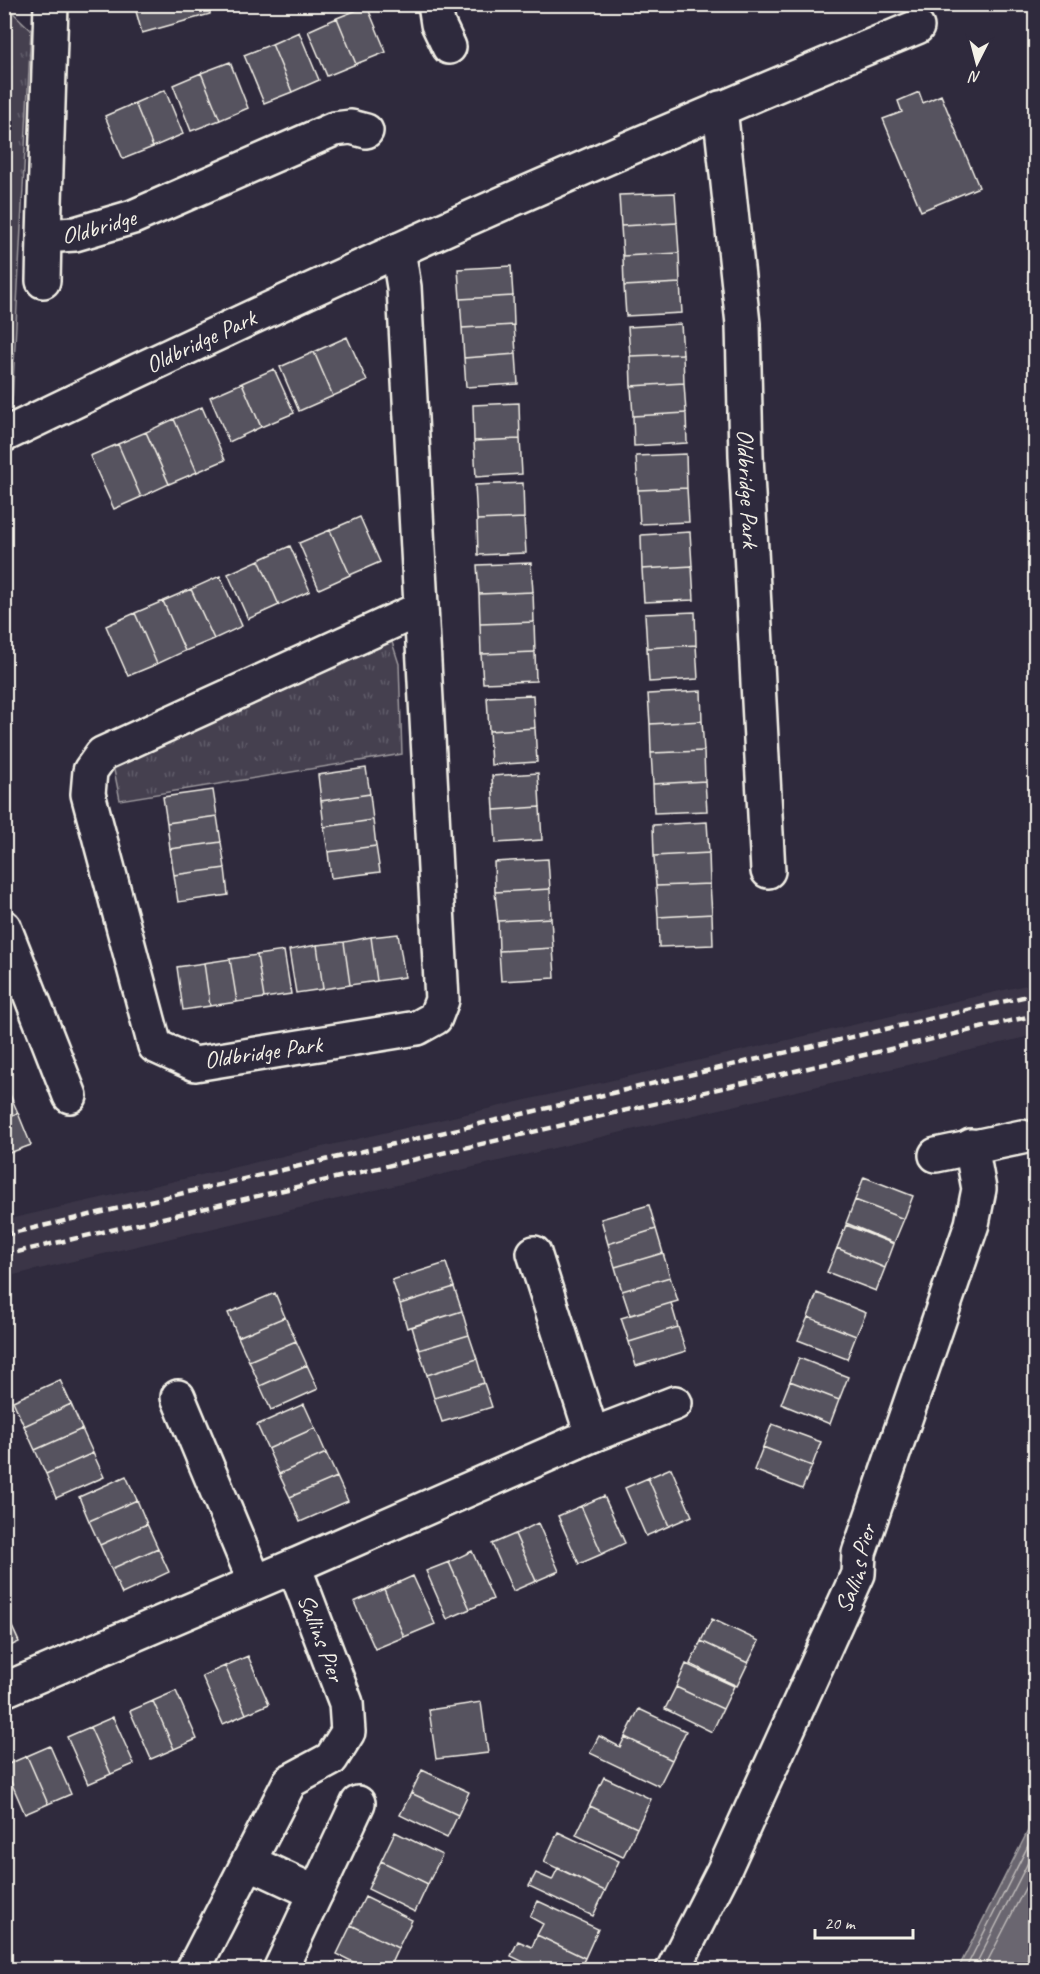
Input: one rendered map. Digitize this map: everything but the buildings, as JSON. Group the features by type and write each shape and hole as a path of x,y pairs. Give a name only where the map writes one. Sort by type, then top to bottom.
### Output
{"street":[{"name":"Oldbridge","path":"51,4 44,236 75,234 133,218 334,129 351,127 366,131"},
{"path":"435,4 438,24 449,46"},
{"name":"Oldbridge Park","path":"4,435 208,336 398,250 720,108 917,27"},
{"name":"Oldbridge Park","path":"720,108 743,324 747,480 768,871"},
{"path":"43,281 44,236"},
{"name":"Oldbridge Park","path":"398,250 404,287 442,999 435,1018 417,1028 195,1064 155,1046 88,794 90,771 102,754 420,609"},
{"path":"4,927 70,1096"},
{"path":"936,1155 1022,1137"},
{"name":"Sallins Pier","path":"673,1970 724,1870 858,1574 859,1553 972,1224 979,1189 971,1146"},
{"path":"534,1253 592,1435"},
{"path":"178,1396 255,1582"},
{"path":"294,1566 592,1435 675,1403"},
{"name":"Sallins Pier","path":"4,1690 294,1566 346,1703 348,1732 331,1759 290,1781 193,1970"},
{"path":"280,1970 358,1803"},
{"path":"249,1862 316,1893"}],"shaded area":[{"path":"1035,983 1035,1035 5,1277 5,1220"}],"green space":[{"path":"5,8 8,8 31,30 12,404 5,407"},
{"path":"392,642 399,664 402,754 120,800 113,765"}],"water":[{"path":"1035,1817 1035,1945 1023,1969 958,1969"}],"railway":[{"path":"4,1235 1036,994"},
{"path":"4,1255 1036,1015"}]}
